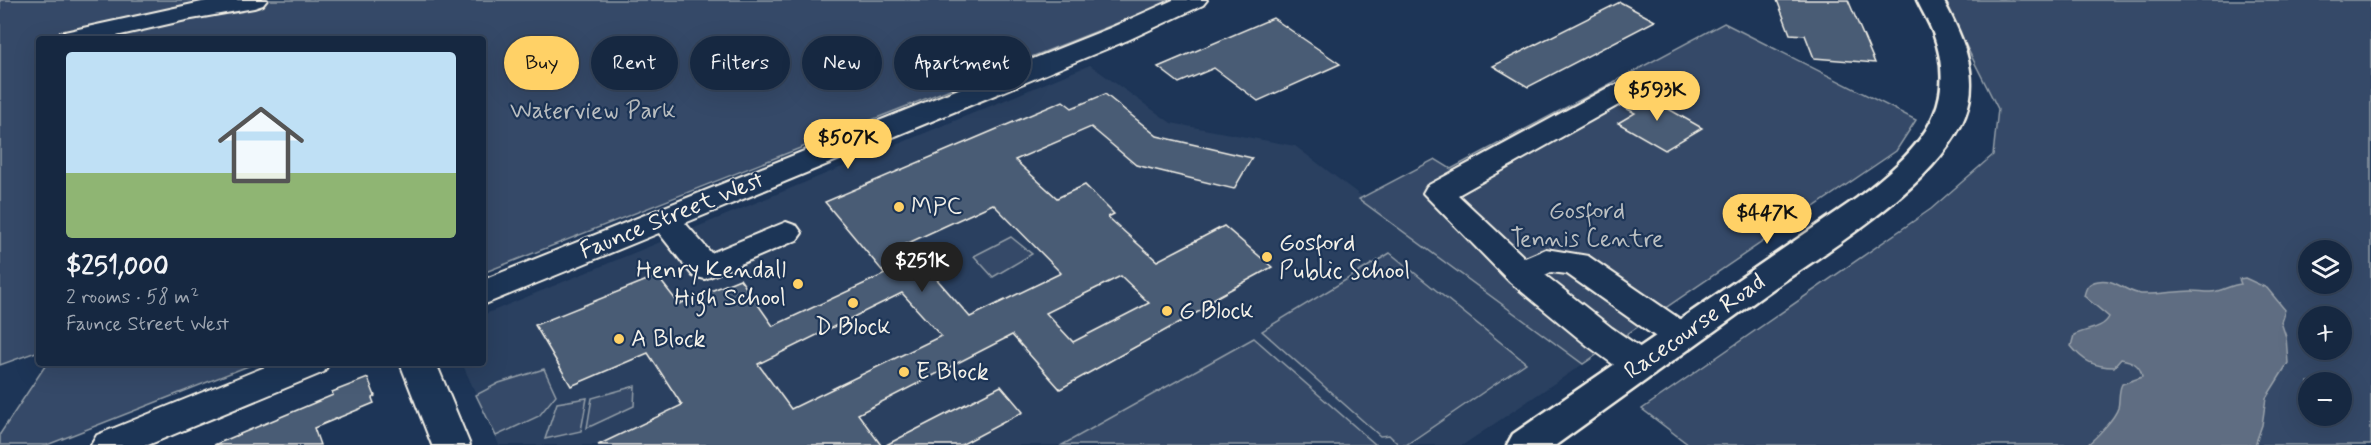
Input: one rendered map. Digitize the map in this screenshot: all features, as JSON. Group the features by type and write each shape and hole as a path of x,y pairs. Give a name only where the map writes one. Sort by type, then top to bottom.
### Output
{"main road":[{"name":"Racecourse Road","path":"1527,445 1892,188 1914,169 1929,151 1948,119 1958,86 1955,52 1949,35 1930,0"}],"street":[{"path":"82,36 186,12 254,0"},
{"name":"Faunce Street West","path":"486,292 1119,34 1194,0"},
{"path":"1621,92 1438,193 1522,274 1600,337 1641,366"},
{"path":"665,219 705,268 786,233"},
{"path":"1522,274 1546,260 1576,264 1681,337"},
{"path":"110,445 304,366"},
{"path":"418,366 451,445"}],"shaded area":[{"path":"1090,65 1171,123 1295,146 1583,364 1463,445 499,445 463,366 486,366 486,314"},
{"path":"2245,278 2267,288 2285,310 2281,322 2286,337 2288,363 2266,398 2262,425 2255,445 2087,445 2105,428 2116,412 2122,384 2142,377 2140,369 2132,362 2121,359 2114,367 2101,366 2080,356 2071,346 2074,335 2103,324 2109,317 2084,296 2088,286 2095,282 2110,281 2141,294 2210,292 2241,284 2239,279"}],"green space":[{"name":"Waterview Park","path":"0,0 1176,0 1031,57 1031,36 894,36 894,90 948,90 486,272 486,36 36,36 36,352 0,365"},
{"path":"1943,0 2371,0 2371,445 1689,445 1642,409 1931,209 1993,155 1998,109"},
{"name":"Gosford Tennis Centre","path":"1724,23 1916,120 1896,151 1583,364 1359,199 1435,159 1451,169"},
{"path":"1011,237 1032,254 993,277 974,256"},
{"path":"1390,253 1526,363 1406,445 1399,445 1389,435 1380,436 1262,331"},
{"path":"1254,338 1376,445 1062,445"},
{"path":"45,366 248,366 47,445 0,445 0,434"},
{"path":"544,369 556,395 539,416 496,436 476,395 499,383"},
{"path":"635,386 634,406 587,428 592,398"},
{"path":"587,398 581,431 545,439 557,403"}],"building":[{"path":"1777,0 1848,0 1875,63 1814,58 1805,35 1790,34"},
{"path":"1620,2 1655,21 1528,87 1493,66"},
{"path":"1273,18 1340,64 1258,101 1214,68 1179,83 1158,67"},
{"path":"1637,91 1702,128 1665,150 1618,123 1635,113 1622,106 1633,99"},
{"path":"1105,94 1157,136 1252,158 1234,189 1136,165 1091,127 1015,160 1057,198 1085,185 1114,214 1108,217 1157,261 1224,226 1272,267 1204,304 1207,307 1060,389 1012,335 858,414 881,445 598,445 682,405 648,353 571,386 535,325 657,276 679,304 740,279 773,326 885,274 825,202 1063,101 1072,108","holes":["993,204 1061,273 970,317 906,244","1121,276 1149,303 1073,342 1046,313","902,293 941,336 791,409 758,364"]},
{"path":"368,378 375,396 372,398 374,403 314,428 320,445 214,445 333,395 332,392"},
{"path":"1001,386 1023,412 961,445 886,445"}],"place":[{"name":"MPC","path":"899,207"},
{"name":"Gosford Public School","path":"1267,257"},
{"name":"Henry Kendall High School","path":"798,284"},
{"name":"D Block","path":"853,303"},
{"name":"G Block","path":"1167,311"},
{"name":"A Block","path":"619,339"},
{"name":"E Block","path":"904,372"}]}
